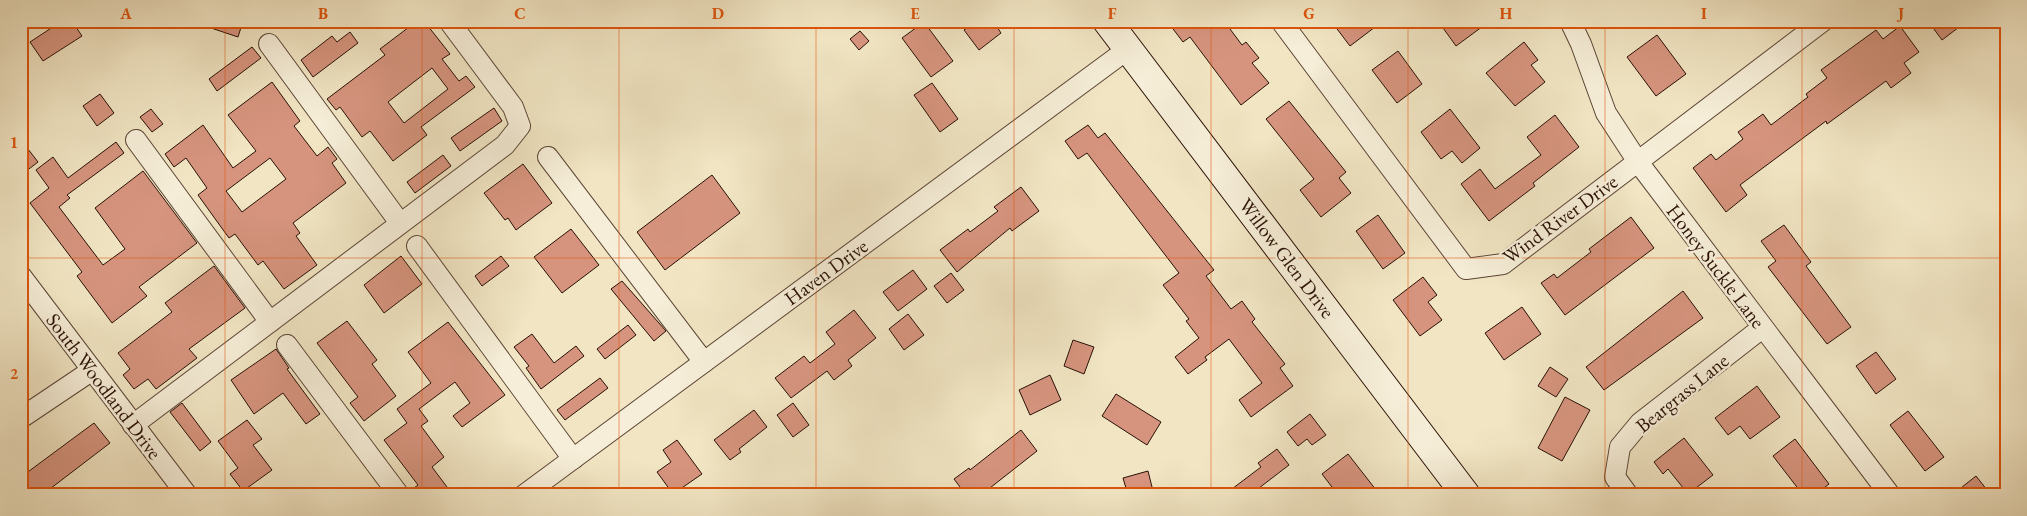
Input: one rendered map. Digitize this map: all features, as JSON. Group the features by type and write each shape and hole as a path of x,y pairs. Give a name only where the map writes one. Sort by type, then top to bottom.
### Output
{"main road":[{"name":"Willow Glen Drive","path":"1107,21 1466,495"}],"street":[{"path":"133,424 506,145 520,126 513,107 449,21"},
{"name":"Wind River Drive","path":"1281,21 1466,269 1503,264 1823,21"},
{"name":"Honey Suckle Lane","path":"1570,21 1581,44 1606,113 1638,162 1890,495"},
{"path":"269,44 400,223"},
{"name":"Haven Drive","path":"524,495 1128,49"},
{"path":"136,140 270,322"},
{"path":"548,157 704,362"},
{"path":"417,246 573,459"},
{"name":"South Woodland Drive","path":"21,276 91,371 187,495"},
{"name":"Beargrass Lane","path":"1628,495 1615,477 1620,447 1640,423 1762,328"},
{"path":"287,345 399,495"},
{"path":"21,418 91,371"}],"building":[{"path":"62,21 72,21 82,36 43,61 30,42"},
{"path":"199,21 243,21 238,37 199,24"},
{"path":"417,21 424,21 450,54 442,59 459,81 466,76 475,87 421,127 427,135 393,161 370,131 362,137 340,107 336,110 327,99 385,55 380,49","holes":["432,68 448,89 404,123 388,102"]},
{"path":"976,21 993,21 1001,33 979,50 964,30"},
{"path":"1167,21 1224,21 1242,45 1246,42 1259,58 1252,63 1269,83 1241,105 1190,37 1183,42"},
{"path":"1331,21 1383,21 1350,46"},
{"path":"1438,21 1490,21 1456,46"},
{"path":"1928,21 1967,21 1942,40"},
{"path":"924,22 953,61 931,77 902,38"},
{"path":"1900,26 1919,52 1904,63 1911,73 1891,88 1886,81 1827,124 1826,121 1740,185 1747,195 1726,212 1693,168 1711,154 1716,160 1743,139 1738,132 1763,114 1771,125 1808,97 1806,94 1827,78 1821,70 1876,30 1883,39"},
{"path":"860,31 869,41 859,50 850,39"},
{"path":"350,32 358,43 313,77 301,60 332,36 337,42"},
{"path":"1657,35 1686,74 1656,96 1627,57"},
{"path":"1524,42 1538,60 1531,65 1545,82 1515,106 1486,73"},
{"path":"252,47 261,58 217,91 209,79"},
{"path":"1398,51 1422,84 1397,103 1372,70"},
{"path":"272,82 300,121 294,126 317,156 328,147 337,159 332,163 346,183 293,223 300,233 296,236 317,265 284,289 263,261 258,265 235,234 229,238 198,195 207,188 186,158 174,167 165,154 203,125 233,168 256,151 228,115","holes":["270,158 286,179 242,212 226,191"]},
{"path":"932,83 958,119 940,132 914,95"},
{"path":"100,94 114,113 97,126 83,106"},
{"path":"1289,101 1346,172 1339,178 1351,193 1321,217 1300,190 1314,179 1266,119"},
{"path":"494,108 502,121 460,151 451,138"},
{"path":"151,109 163,124 152,132 140,117"},
{"path":"1450,109 1480,148 1462,163 1452,151 1441,159 1421,132"},
{"path":"1555,115 1579,147 1533,183 1535,186 1489,221 1461,184 1480,169 1495,189 1541,155 1527,137"},
{"path":"1088,125 1098,138 1105,133 1214,270 1206,276 1231,309 1242,301 1255,319 1252,322 1285,364 1280,368 1293,386 1251,417 1239,400 1262,383 1229,339 1205,357 1207,360 1188,374 1175,357 1199,338 1186,321 1189,319 1163,285 1179,273 1087,153 1078,159 1065,141"},
{"path":"21,140 38,162 21,175"},
{"path":"116,142 124,153 67,195 70,198 59,207 103,265 125,249 95,208 143,171 197,243 139,287 147,296 112,323 77,276 82,272 30,203 49,188 36,170 53,157 68,178"},
{"path":"443,155 451,166 415,193 407,182"},
{"path":"523,164 552,203 516,230 508,218 505,220 484,193"},
{"path":"712,175 740,213 665,270 637,232"},
{"path":"1021,187 1039,211 1012,231 1010,228 957,272 940,250 968,229 970,232 998,211 994,207"},
{"path":"1378,215 1405,253 1383,269 1356,231"},
{"path":"1631,217 1654,248 1565,315 1541,283 1554,274 1557,278 1591,252 1589,249"},
{"path":"1784,225 1811,262 1806,266 1851,327 1827,344 1768,267 1776,261 1761,241"},
{"path":"571,229 599,265 562,293 534,257"},
{"path":"401,256 422,284 384,313 364,285"},
{"path":"501,256 509,266 482,286 475,276"},
{"path":"214,266 245,308 189,349 197,358 156,389 148,379 134,389 123,375 130,369 118,353 172,312 165,303"},
{"path":"913,270 927,289 898,311 883,292"},
{"path":"951,273 964,290 947,303 934,286"},
{"path":"1423,277 1437,295 1428,302 1442,320 1420,336 1393,300"},
{"path":"622,281 666,331 654,341 611,289"},
{"path":"1683,291 1703,318 1604,390 1586,367"},
{"path":"1522,307 1541,334 1504,360 1485,333"},
{"path":"854,310 876,338 848,360 852,366 834,380 827,371 791,398 775,378 804,356 810,363 835,344 826,332"},
{"path":"908,314 924,335 904,350 889,329"},
{"path":"347,321 377,360 372,364 396,396 364,421 350,403 358,397 317,343"},
{"path":"448,322 505,395 462,427 453,416 470,403 455,382 419,409 428,421 421,426 444,457 432,467 453,495 411,495 410,491 418,485 384,440 407,423 397,409 431,383 408,352"},
{"path":"628,325 636,335 605,359 597,349"},
{"path":"532,334 554,363 576,346 584,356 541,389 526,368 529,366 514,347"},
{"path":"1073,340 1094,347 1084,374 1064,366"},
{"path":"276,349 289,368 287,369 320,414 306,424 283,393 254,414 231,380"},
{"path":"1876,352 1896,379 1876,394 1856,366"},
{"path":"1550,367 1568,379 1556,397 1538,386"},
{"path":"1050,375 1061,400 1030,415 1019,390"},
{"path":"600,378 608,388 565,420 557,410"},
{"path":"1757,386 1780,417 1750,439 1740,426 1728,435 1715,418"},
{"path":"1116,394 1161,422 1147,445 1102,416"},
{"path":"1565,397 1590,410 1562,461 1538,448"},
{"path":"182,403 211,442 200,451 170,412"},
{"path":"793,403 809,425 793,437 777,415"},
{"path":"754,410 767,427 739,449 741,452 730,460 714,440"},
{"path":"1908,411 1944,457 1925,471 1890,425"},
{"path":"1310,414 1326,435 1312,445 1307,439 1298,446 1287,432"},
{"path":"247,420 262,439 253,445 272,470 243,491 230,474 238,468 218,441"},
{"path":"94,423 110,443 42,495 21,495 21,477"},
{"path":"1021,430 1037,451 981,495 966,495 954,479 969,468 970,470"},
{"path":"1684,438 1713,475 1688,494 1668,469 1663,474 1654,462"},
{"path":"1795,439 1829,484 1815,495 1803,495 1773,456"},
{"path":"677,440 702,474 673,494 657,472 671,462 663,450"},
{"path":"1277,449 1289,465 1250,495 1224,495 1261,467 1258,463"},
{"path":"1348,454 1380,495 1338,495 1322,474"},
{"path":"1148,471 1154,495 1128,495 1123,478"},
{"path":"1976,476 1991,495 1952,495"}]}
